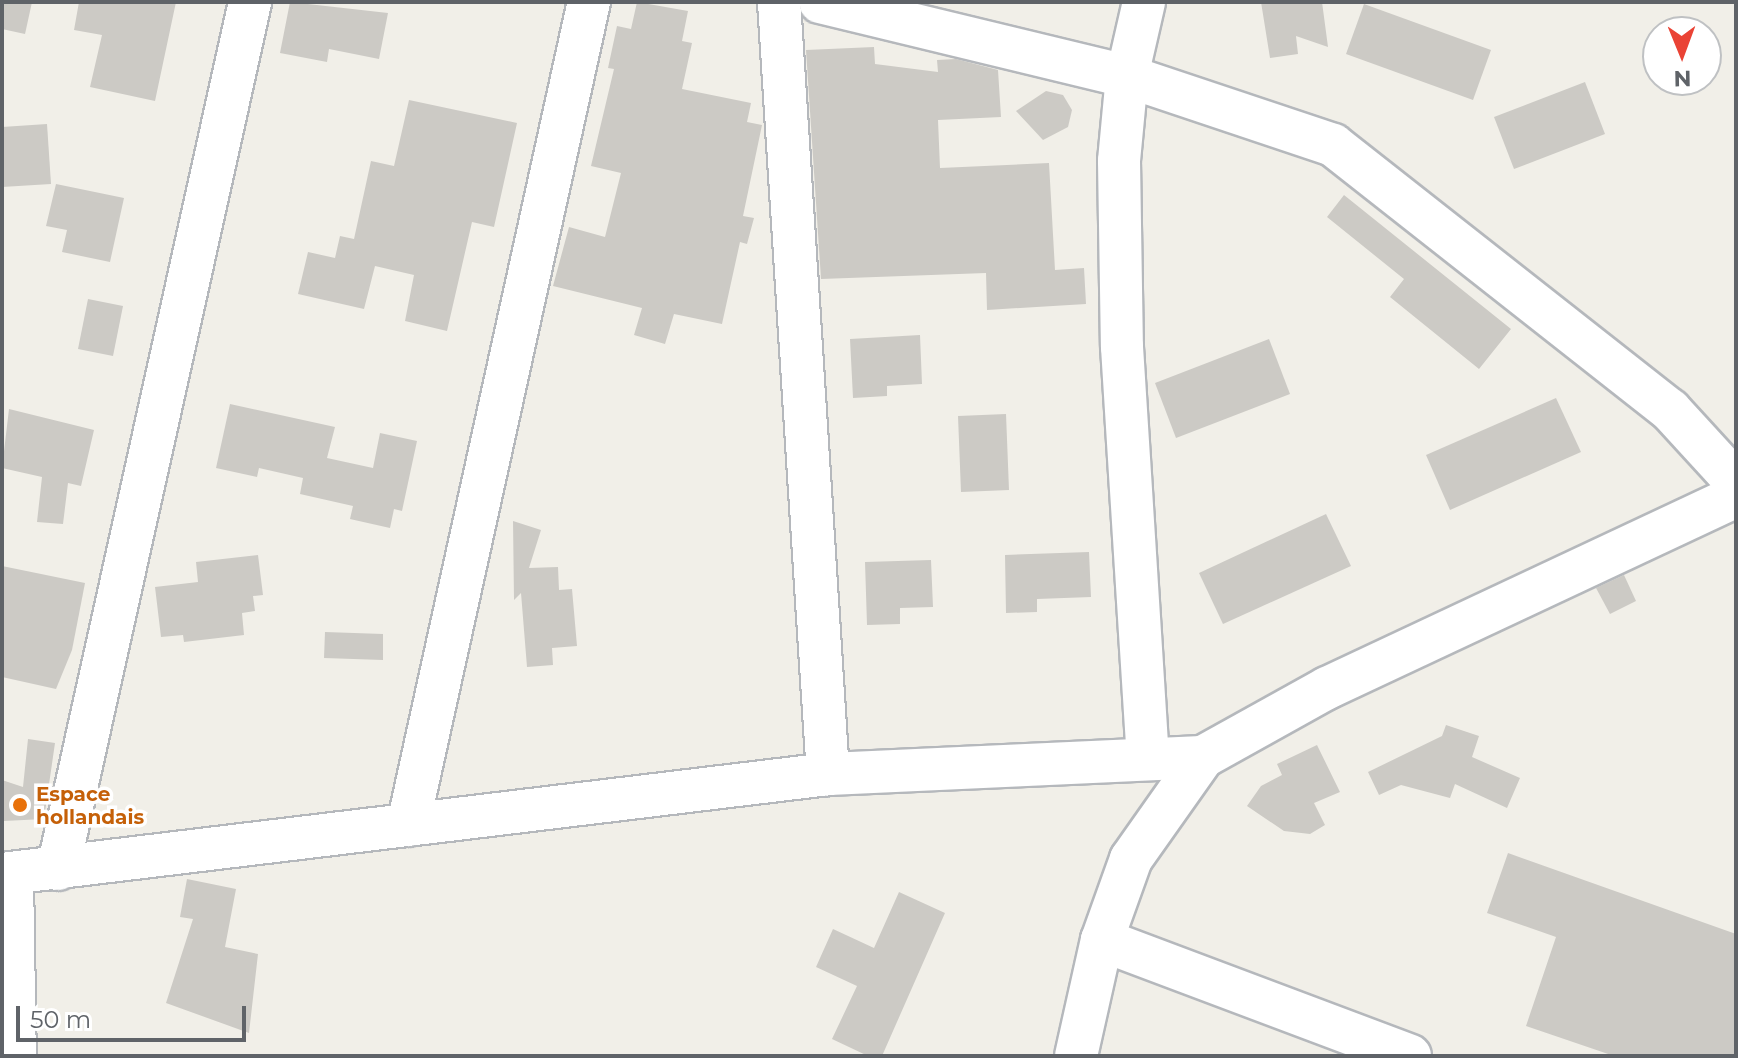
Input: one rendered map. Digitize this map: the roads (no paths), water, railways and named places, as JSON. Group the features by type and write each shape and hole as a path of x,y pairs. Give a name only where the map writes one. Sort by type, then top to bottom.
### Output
{"street":[{"path":"58,869 250,2"},
{"path":"408,825 589,2"},
{"path":"779,2 828,774"},
{"path":"820,2 1127,76 1333,145 1670,410 1736,482"},
{"path":"1144,2 1127,76 1119,161 1122,347 1148,758"},
{"path":"1076,1056 1102,940 1131,859 1203,757 1327,688 1736,496"},
{"path":"15,1056 7,874 828,774 1203,757"},
{"path":"1102,940 1410,1056"}],"place":[{"name":"Espace hollandais","path":"20,805"}]}
